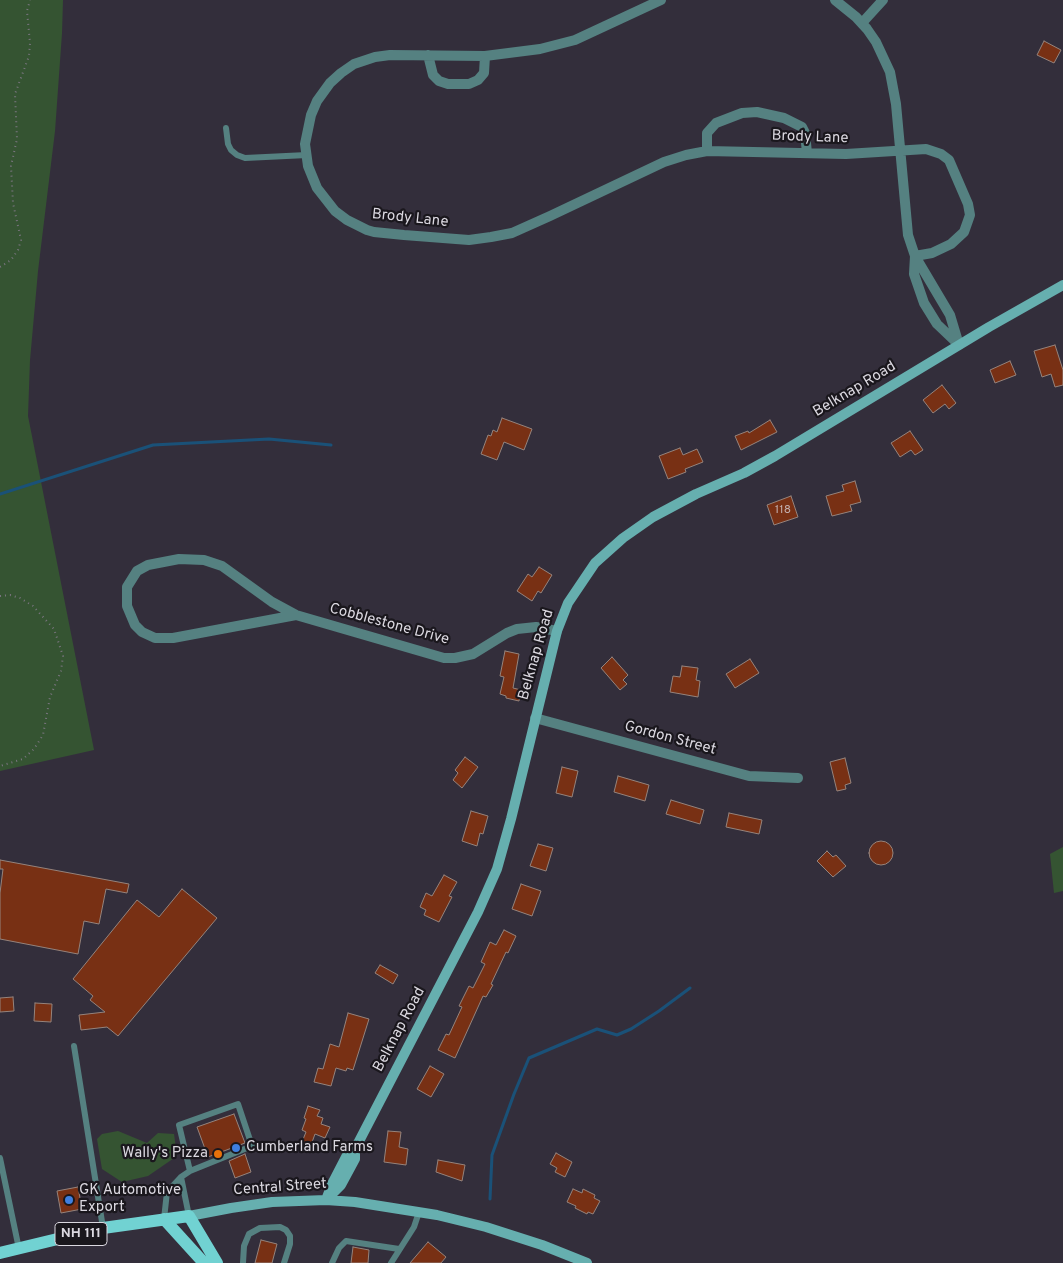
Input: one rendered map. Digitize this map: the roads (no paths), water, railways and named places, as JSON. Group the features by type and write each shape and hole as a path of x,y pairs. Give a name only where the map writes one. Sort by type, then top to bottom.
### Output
{"main road":[{"name":"Central Street","path":"0,1253 103,1228 189,1216"},
{"path":"189,1216 217,1263"},
{"path":"164,1219 204,1263"}],"street":[{"name":"Brody Lane","path":"660,0 591,33 558,46 522,53 485,56 375,56 354,64 341,73 325,89 310,115 306,137 306,155 310,174 320,194 335,211 353,224 374,232 469,240 512,233 664,162 707,150 846,154 926,149 936,151 945,156 954,170 970,209 970,215 967,227 956,240 939,251 915,256"},
{"path":"835,0 862,23 876,42 890,72 896,104 908,235 915,256 950,315 959,345"},
{"path":"862,23 883,0"},
{"path":"428,55 433,75 439,81 448,84 471,83 480,78 485,70 485,56"},
{"path":"707,150 707,133 716,123 742,113 757,112 784,118 802,127 806,133 807,153"},
{"path":"915,256 914,274 924,303 937,324 959,345"},
{"name":"Belknap Road","path":"326,1200 347,1155 355,1149 478,912 497,869 557,631 568,603 595,563 623,538 654,517 696,494 775,456 959,345 1063,285"},
{"name":"Cobblestone Drive","path":"296,615 173,638 155,638 142,632 134,625 127,606 127,587 137,571 148,565 180,559 204,560 222,566 272,602 296,615 444,658 455,658 473,654 517,629 536,627 557,631"},
{"name":"Gordon Street","path":"535,718 749,776 798,778"},
{"name":"Central Street","path":"189,1216 263,1203 326,1200 355,1202 462,1221 514,1235 587,1263"}],"lane":[{"path":"226,128 228,144 237,156 245,158 306,155"},
{"path":"74,1046 103,1228"},
{"path":"164,1219 168,1192 181,1177 190,1171 252,1146 238,1104 179,1125 190,1171"},
{"path":"0,1158 20,1248"},
{"path":"181,1177 189,1216"},
{"path":"391,1263 414,1227 419,1212"},
{"path":"243,1263 244,1246 250,1234 260,1228 280,1227 286,1230 290,1236 290,1244 284,1263"},
{"path":"332,1263 339,1248 346,1241 400,1249"}],"waterway":[{"path":"0,494 153,445 269,439 331,445"},
{"path":"490,1199 492,1155 529,1058 597,1029 617,1035 631,1029 690,988"}],"place":[{"name":"Cumberland Farms","path":"236,1148"},
{"name":"Wally's Pizza","path":"218,1154"},
{"name":"GK Automotive Export","path":"69,1200"}]}
